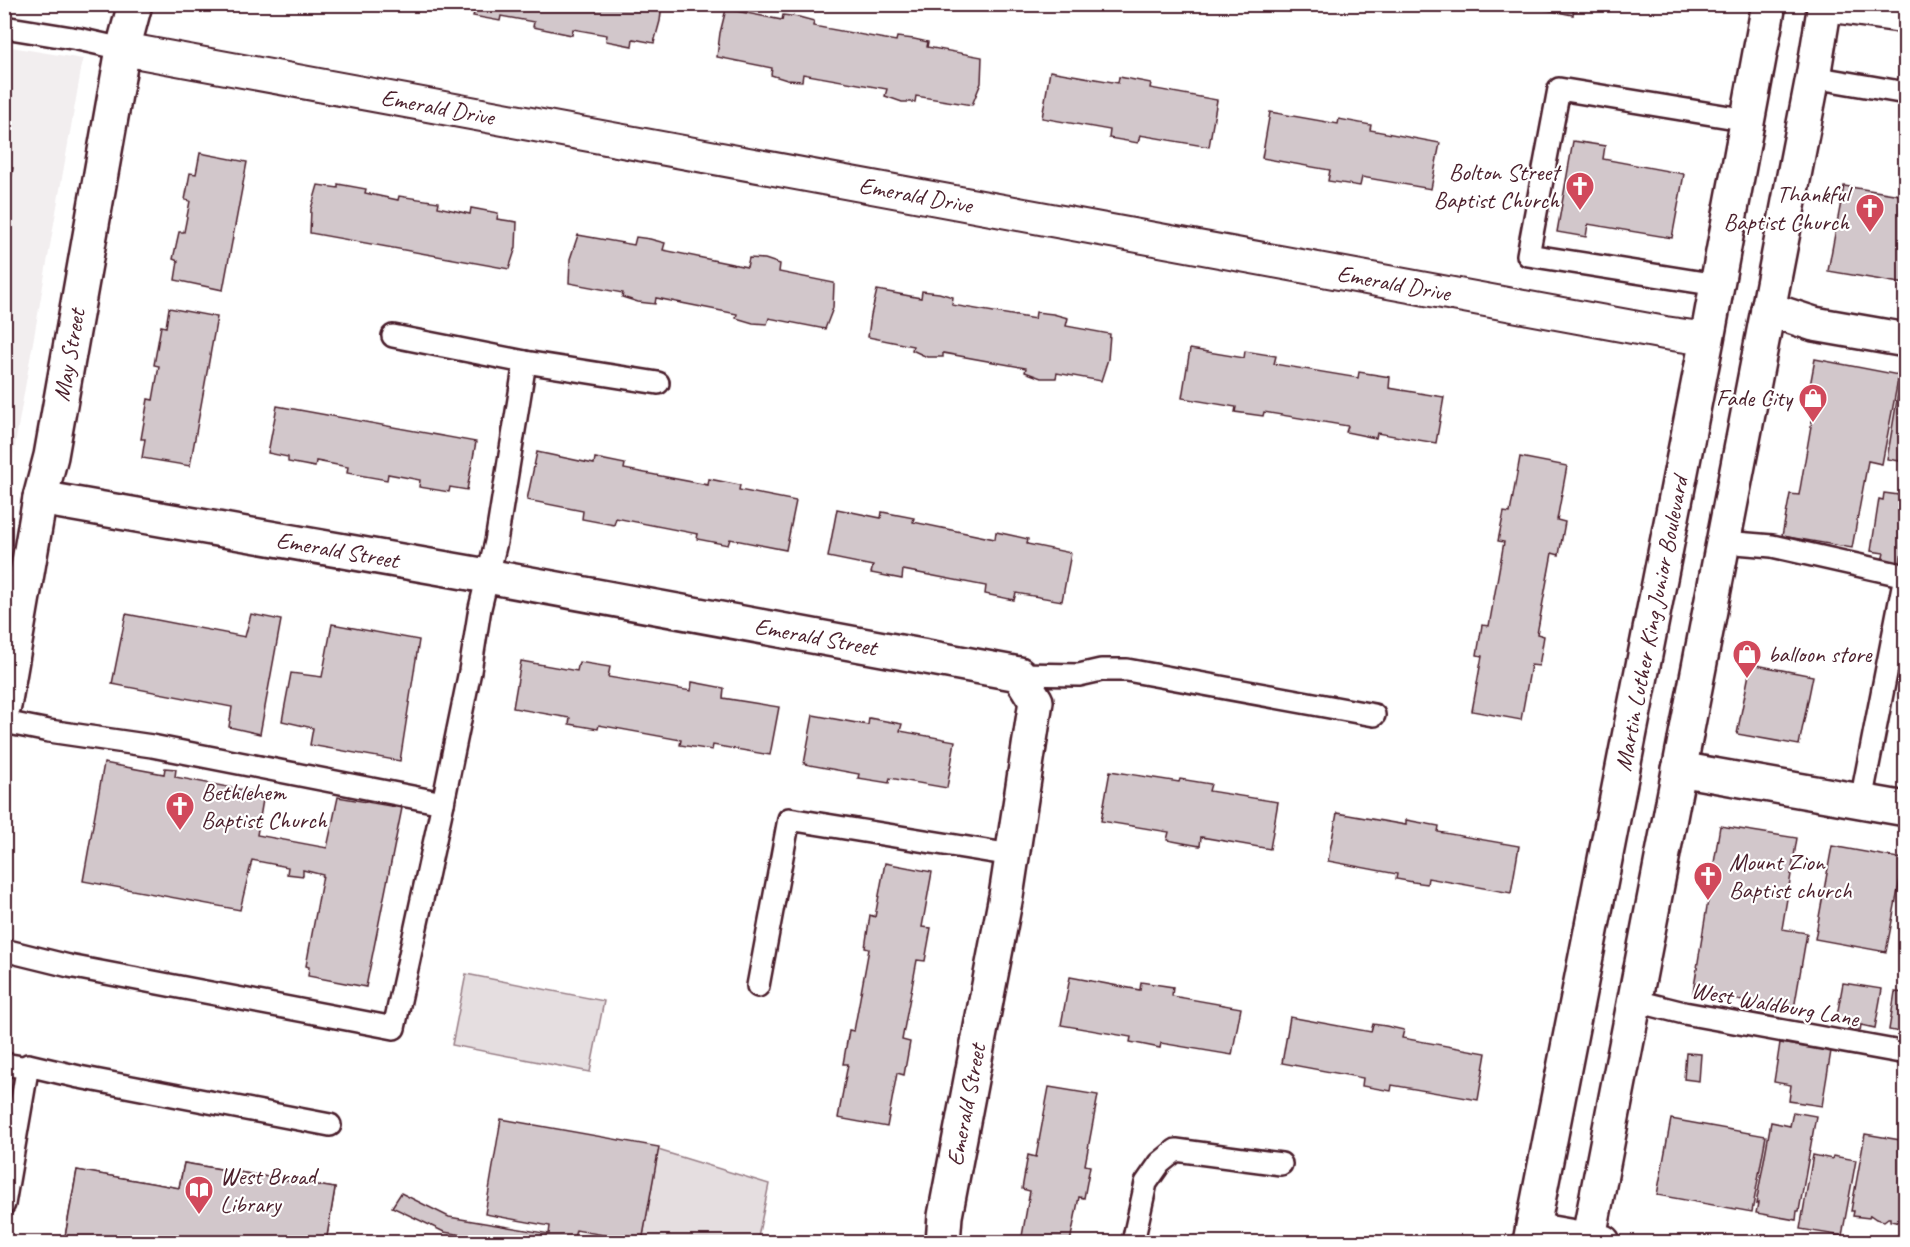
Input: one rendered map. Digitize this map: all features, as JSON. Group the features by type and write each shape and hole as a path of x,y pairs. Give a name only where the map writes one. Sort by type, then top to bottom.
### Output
{"street":[{"name":"May Street","path":"4,706 123,49 135,4"},
{"name":"Martin Luther King Junior Boulevard","path":"1532,1236 1707,339 1768,4"},
{"path":"1532,1236 1593,1242 1679,769 1825,7"},
{"name":"Emerald Drive","path":"123,49 1707,339"},
{"path":"1768,309 1814,324 1905,340"},
{"name":"Emerald Street","path":"40,498 487,576 1019,674 1036,701 1012,855 945,1216 943,1242"},
{"path":"1679,769 1905,809"}],"lane":[{"path":"1825,7 1905,22"},
{"path":"4,27 123,49"},
{"path":"1813,77 1905,93"},
{"path":"1717,285 1528,255 1559,89 1748,120"},
{"path":"393,336 525,362 658,383"},
{"path":"7,950 69,966 394,1028 436,838 487,576 496,542 525,362"},
{"path":"1724,542 1772,546 1905,576 1861,801"},
{"path":"1019,674 1079,675 1101,670 1127,670 1374,715"},
{"path":"4,722 152,746 443,803"},
{"path":"758,986 789,819 1012,855"},
{"name":"West Waldburg Lane","path":"1636,1001 1684,1013 1905,1053"},
{"path":"4,1064 28,1068"},
{"path":"4,1204 28,1065 79,1077 330,1125"},
{"path":"1133,1242 1146,1183 1160,1163 1176,1150 1281,1164"}],"shaded area":[{"path":"5,46 83,59 5,501"},
{"path":"466,974 604,1001 590,1072 452,1045"},
{"path":"658,1150 769,1184 757,1242 642,1242"}],"building":[{"path":"452,4 662,4 654,43 633,39 632,46 606,41 607,35 573,29 572,35 533,27 534,22 501,16 500,21 473,16 475,10"},
{"path":"1517,4 1574,4 1573,15"},
{"path":"726,9 782,20 783,15 799,17 814,21 813,26 896,41 897,37 914,39 928,42 927,47 982,57 981,83 972,105 916,96 915,102 902,102 885,96 887,89 803,74 802,81 787,80 771,75 772,68 717,57"},
{"path":"1050,71 1118,83 1119,77 1151,83 1150,88 1217,100 1209,147 1140,135 1138,143 1109,138 1110,130 1042,118"},
{"path":"1270,112 1338,124 1339,119 1371,125 1370,130 1440,143 1431,189 1362,177 1360,186 1328,181 1330,170 1262,158"},
{"path":"1573,141 1605,146 1603,159 1684,174 1672,238 1588,224 1586,237 1557,232"},
{"path":"200,153 247,162 223,290 175,280 178,261 173,259 179,232 184,232 190,201 185,200 190,173 196,174"},
{"path":"4,167 13,168 4,217"},
{"path":"338,184 366,189 365,193 398,200 399,196 439,202 438,207 470,214 471,208 498,213 497,219 517,222 516,247 509,269 310,233 311,209 318,185 338,188"},
{"name":"Thankful Baptist Church","path":"1844,186 1906,196 1906,284 1828,271"},
{"path":"578,235 634,245 636,237 650,239 665,243 663,250 747,267 749,258 765,259 780,264 779,272 834,283 833,308 825,329 769,318 767,324 753,323 736,318 737,314 656,298 655,304 638,302 622,297 623,293 569,283 570,259"},
{"path":"877,290 921,298 922,291 939,293 953,297 952,305 1035,319 1036,312 1053,314 1068,318 1066,326 1110,334 1108,359 1101,381 1057,373 1056,378 1041,378 1025,372 1026,368 943,353 943,357 927,357 912,350 913,346 868,337"},
{"path":"169,308 217,317 190,466 142,458 145,439 141,439 148,399 153,400 159,366 154,365 161,326 166,327"},
{"path":"1190,349 1244,358 1245,351 1276,356 1274,364 1358,378 1359,372 1390,377 1389,388 1444,397 1436,443 1377,433 1376,438 1346,432 1348,426 1264,412 1263,416 1235,412 1236,407 1182,398"},
{"path":"1815,359 1899,375 1882,464 1868,461 1852,548 1782,536 1790,494 1799,495 1815,403 1807,402"},
{"path":"1904,377 1906,377 1906,462 1887,459 1899,388 1902,389"},
{"path":"277,406 476,442 467,490 450,487 449,492 419,487 420,480 388,474 387,480 347,473 348,467 316,461 315,467 288,462 288,457 268,453"},
{"path":"537,452 594,464 595,458 625,464 624,469 708,485 709,479 740,485 739,490 796,501 786,550 730,539 728,545 697,539 698,534 616,518 614,525 582,519 583,511 527,500"},
{"path":"1520,457 1567,466 1557,520 1565,522 1559,555 1552,553 1537,634 1544,636 1539,666 1531,665 1521,720 1472,711 1482,656 1477,655 1482,625 1489,626 1504,542 1498,541 1504,512 1510,513"},
{"path":"1884,493 1906,496 1906,556 1901,556 1900,564 1882,561 1884,553 1871,551 1879,499 1883,500"},
{"path":"837,509 881,518 882,512 914,518 913,522 995,539 996,532 1028,539 1027,544 1071,553 1062,601 1016,593 1014,600 985,594 986,586 903,570 902,579 871,573 873,566 828,557"},
{"path":"126,614 245,637 251,614 281,620 260,734 229,727 232,707 112,684"},
{"path":"332,624 419,640 400,761 310,745 313,728 282,721 291,673 322,677"},
{"path":"521,661 577,671 579,662 610,667 608,677 691,691 692,682 724,688 723,698 779,707 770,755 713,745 712,750 680,745 681,740 599,725 598,729 569,724 570,718 513,708"},
{"path":"1751,664 1813,676 1799,745 1737,734"},
{"path":"813,715 868,725 869,718 902,724 900,731 955,741 947,788 890,778 889,783 858,778 859,774 804,764"},
{"path":"104,763 164,774 165,768 176,769 175,777 264,794 257,835 327,848 338,797 402,808 366,987 308,976 309,967 306,966 323,875 303,870 303,876 287,874 288,867 252,860 240,910 83,881"},
{"path":"1110,771 1179,782 1180,779 1211,784 1209,791 1278,802 1270,849 1201,837 1200,846 1167,840 1169,832 1101,821"},
{"path":"1337,813 1406,825 1406,820 1439,826 1438,832 1519,846 1511,893 1428,878 1427,884 1413,882 1396,879 1397,874 1328,861"},
{"path":"1720,826 1797,838 1782,929 1807,933 1794,1009 1693,993"},
{"path":"1832,846 1904,859 1886,952 1815,939"},
{"path":"885,863 932,872 922,927 931,928 925,961 917,960 902,1040 910,1042 904,1075 897,1073 887,1127 838,1118 848,1064 843,1064 849,1030 854,1031 869,949 865,948 870,915 875,917"},
{"path":"1070,977 1140,990 1141,982 1173,987 1172,996 1241,1008 1232,1055 1161,1043 1160,1048 1130,1042 1131,1037 1061,1025"},
{"path":"1843,983 1882,989 1875,1028 1861,1025 1860,1031 1849,1029 1850,1023 1836,1021"},
{"path":"1895,992 1906,993 1906,1033 1889,1030"},
{"path":"1290,1017 1371,1032 1373,1024 1386,1026 1404,1030 1402,1038 1486,1053 1478,1100 1392,1085 1391,1091 1362,1086 1363,1078 1282,1063"},
{"path":"1780,1043 1831,1051 1822,1106 1789,1101 1791,1085 1774,1082"},
{"path":"1686,1053 1701,1054 1699,1081 1684,1079"},
{"path":"1049,1087 1098,1095 1085,1165 1090,1166 1084,1198 1079,1197 1070,1242 1021,1242 1030,1191 1022,1189 1028,1155 1036,1157"},
{"path":"1793,1112 1816,1116 1796,1220 1756,1213 1771,1122 1790,1126"},
{"path":"501,1119 659,1147 642,1242 576,1230 573,1242 506,1242 444,1232 392,1207 401,1193 449,1217 549,1234 550,1226 485,1214"},
{"path":"1671,1119 1766,1136 1752,1212 1657,1195"},
{"path":"1865,1134 1906,1141 1906,1224 1890,1221 1890,1218 1884,1221 1870,1215 1869,1218 1853,1216 1854,1211 1851,1211"},
{"path":"1813,1155 1856,1160 1842,1236 1800,1229"},
{"name":"West Broad Library","path":"184,1163 335,1188 326,1242 64,1242 77,1170 179,1188"},
{"name":"West Broad Library","path":"184,1163 335,1188 326,1242 64,1242 77,1170 179,1188"}],"place":[{"name":"Bolton Street Baptist Church","path":"1580,212"},
{"name":"Thankful Baptist Church","path":"1870,234"},
{"name":"Fade City","path":"1813,424"},
{"name":"balloon store","path":"1747,680"},
{"name":"Bethlehem Baptist Church","path":"180,832"},
{"name":"Mount Zion Baptist church","path":"1708,902"},
{"name":"West Broad Library","path":"199,1216"}]}
